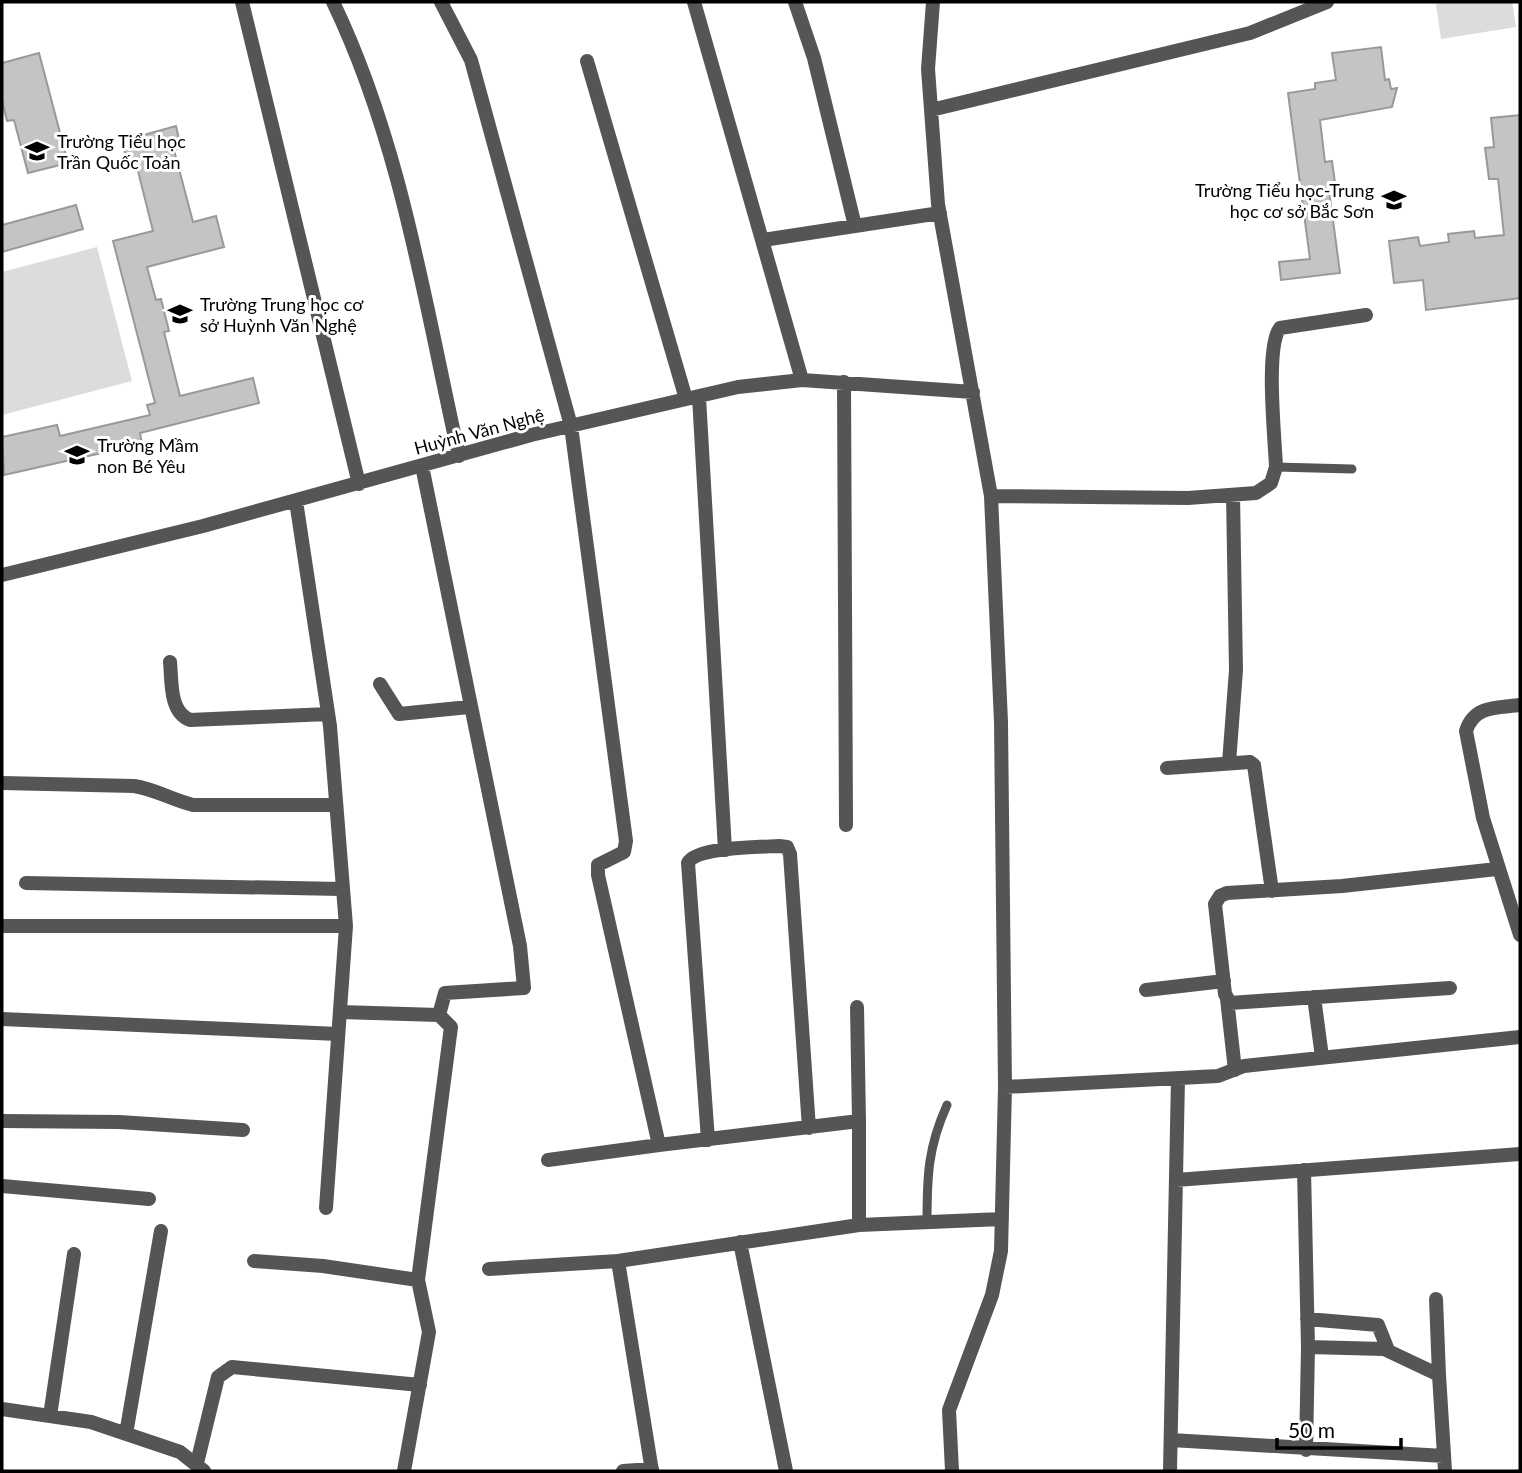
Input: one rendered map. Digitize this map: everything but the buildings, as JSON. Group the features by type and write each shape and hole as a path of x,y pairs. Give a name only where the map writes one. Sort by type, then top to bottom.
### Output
{"street":[{"path":"242,2 359,484"},
{"path":"333,2 350,38 387,139 459,456"},
{"path":"440,2 471,60 571,426 626,841 624,852 598,866 598,876 659,1144"},
{"path":"694,2 802,380"},
{"path":"794,2 814,58 855,226"},
{"path":"933,2 928,69 940,212 991,496 1001,722 1005,1087 1001,1251 992,1295 949,1410 952,1471"},
{"path":"931,110 1250,33 1327,2"},
{"path":"587,61 692,398 725,850"},
{"path":"763,240 940,212"},
{"path":"991,496 1188,498 1256,493 1270,483 1276,467 1273,340 1280,328 1366,315"},
{"name":"Huỳnh Văn Nghệ","path":"2,575 296,501 571,426 738,387 802,380 973,391"},
{"path":"844,382 846,825"},
{"path":"422,466 469,707 520,946 524,988 445,993 439,1015"},
{"path":"1229,763 1236,670 1233,495"},
{"path":"296,501 328,714 346,926 326,1208"},
{"path":"170,662 175,707 181,717 190,720 328,714"},
{"path":"380,684 399,714 469,707"},
{"path":"1520,705 1484,709 1470,718 1466,731 1483,818 1520,935"},
{"path":"1167,768 1229,763 1254,765 1272,891"},
{"path":"2,783 134,786 156,790 192,805 336,805"},
{"path":"708,1140 688,863 698,855 725,850 779,846 787,847 790,854 809,1128"},
{"path":"1235,1070 1215,904 1220,896 1227,893 1342,886 1497,869"},
{"path":"26,883 341,889"},
{"path":"2,926 346,926"},
{"path":"1146,990 1224,981"},
{"path":"1227,999 1230,1003 1450,988"},
{"path":"1314,997 1322,1057"},
{"path":"857,1007 859,1225"},
{"path":"340,1012 439,1015 451,1027 452,1039 418,1280 429,1332 404,1471"},
{"path":"2,1019 338,1034"},
{"path":"1005,1087 1218,1076 1235,1070 1322,1057 1520,1037"},
{"path":"1170,1471 1178,1079"},
{"path":"2,1121 119,1122 243,1130"},
{"path":"548,1160 859,1121"},
{"path":"1176,1180 1520,1154"},
{"path":"1304,1170 1308,1347 1306,1450"},
{"path":"2,1186 149,1199"},
{"path":"489,1269 618,1261 859,1225 1002,1219"},
{"path":"126,1434 161,1231"},
{"path":"740,1242 786,1471"},
{"path":"50,1416 74,1254"},
{"path":"254,1261 323,1266 418,1280"},
{"path":"618,1261 652,1470 623,1471"},
{"path":"1171,1440 1444,1464 1436,1298"},
{"path":"1307,1319 1378,1325 1388,1350"},
{"path":"1308,1347 1388,1350 1439,1375"},
{"path":"2,1409 91,1422 180,1452 200,1467 218,1377 232,1367 420,1385"}],"lane":[{"path":"1276,467 1352,469"},
{"path":"927,1222 928,1163 933,1135 947,1105"}],"shaded area":[{"path":"1512,2 1516,27 1441,39 1436,4"},
{"path":"97,247 132,381 2,415 2,272"}],"place":[{"name":"Trường Tiểu học Trần Quốc Toản","path":"37,151"},
{"name":"Trường Tiểu học-Trung học cơ sở Bắc Sơn","path":"1394,200"},
{"name":"Trường Trung học cơ sở Huỳnh Văn Nghệ","path":"180,314"},
{"name":"Trường Mầm non Bé Yêu","path":"77,455"}]}
